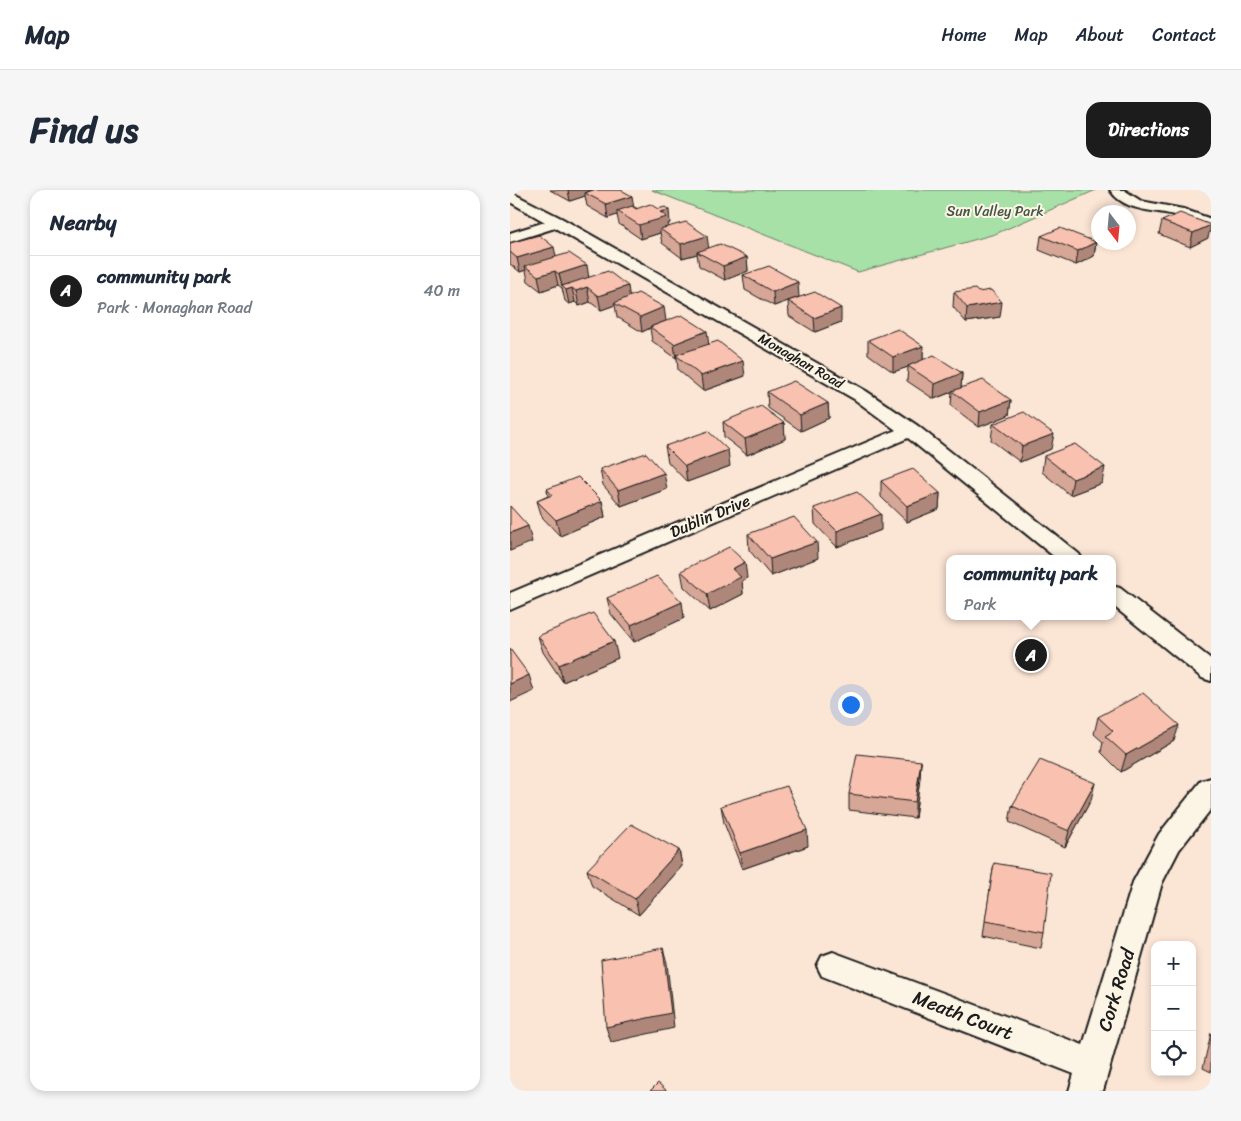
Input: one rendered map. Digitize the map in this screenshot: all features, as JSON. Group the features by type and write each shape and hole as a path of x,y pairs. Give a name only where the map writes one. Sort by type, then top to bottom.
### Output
{"street":[{"path":"1117,190 1126,200 1175,212 1211,224"},
{"name":"Monaghan Road","path":"510,196 820,370 860,395 911,430 1066,555"},
{"path":"510,238 558,222"},
{"name":"Dublin Drive","path":"510,602 911,430"},
{"path":"1116,596 1211,672"},
{"name":"Cork Road","path":"1090,1078 1148,882 1169,842 1211,789"},
{"name":"Meath Court","path":"833,966 1090,1078"}],"green space":[{"name":"Sun Valley Park","path":"652,190 1096,190 995,234 858,272"}],"building":[{"path":"593,190 621,190 632,196 606,204 585,193"},
{"path":"650,204 658,209 665,207 669,210 660,212 667,217 639,225 617,211 632,206 636,209"},
{"path":"1180,213 1211,225 1193,233 1162,221"},
{"path":"686,222 707,236 681,244 660,229"},
{"path":"1060,228 1091,240 1091,244 1078,251 1041,236"},
{"path":"539,235 554,247 517,258 510,252 510,243"},
{"path":"720,244 747,257 723,266 697,252"},
{"path":"569,253 587,265 559,274 555,271 538,276 525,266"},
{"path":"769,266 798,282 773,292 743,275"},
{"path":"608,271 628,286 598,296 587,287 576,291 572,288 566,290 562,286"},
{"path":"975,289 978,292 991,290 1002,302 967,308 954,292"},
{"path":"815,292 841,308 814,318 788,301"},
{"path":"638,293 664,307 640,317 614,303"},
{"path":"682,315 707,331 674,344 650,327"},
{"path":"898,329 923,346 893,357 868,340"},
{"path":"718,341 743,361 701,376 676,355"},
{"path":"934,355 962,373 935,384 908,366"},
{"path":"983,380 1011,400 980,412 952,391"},
{"path":"794,381 828,403 800,415 767,392"},
{"path":"761,406 784,423 745,439 723,422"},
{"path":"1024,412 1054,434 1022,446 993,424"},
{"path":"708,431 728,450 685,466 665,446"},
{"path":"1075,444 1105,467 1073,479 1044,456"},
{"path":"646,453 664,473 618,490 600,469"},
{"path":"913,469 940,493 907,506 881,481"},
{"path":"578,477 602,501 556,520 537,501 552,495 547,489"},
{"path":"857,492 881,514 837,531 814,508"},
{"path":"510,506 528,526 510,533"},
{"path":"794,517 817,542 770,559 748,534"},
{"path":"729,547 745,562 732,569 741,577 707,594 681,571"},
{"path":"657,576 682,602 631,625 607,598"},
{"path":"593,613 614,641 559,665 538,636"},
{"path":"510,649 529,675 510,684"},
{"path":"1143,693 1179,725 1126,755 1105,736 1113,731 1098,717"},
{"path":"857,754 921,761 915,802 849,794"},
{"path":"1040,760 1095,783 1069,831 1012,806"},
{"path":"787,786 807,830 740,853 721,806"},
{"path":"631,824 679,850 635,899 587,870"},
{"path":"994,863 1051,873 1044,932 985,921"},
{"path":"663,948 671,1013 606,1027 601,960"},
{"path":"658,1083 667,1091 650,1091"}],"place":[{"name":"community park","path":"1031,655"}]}
